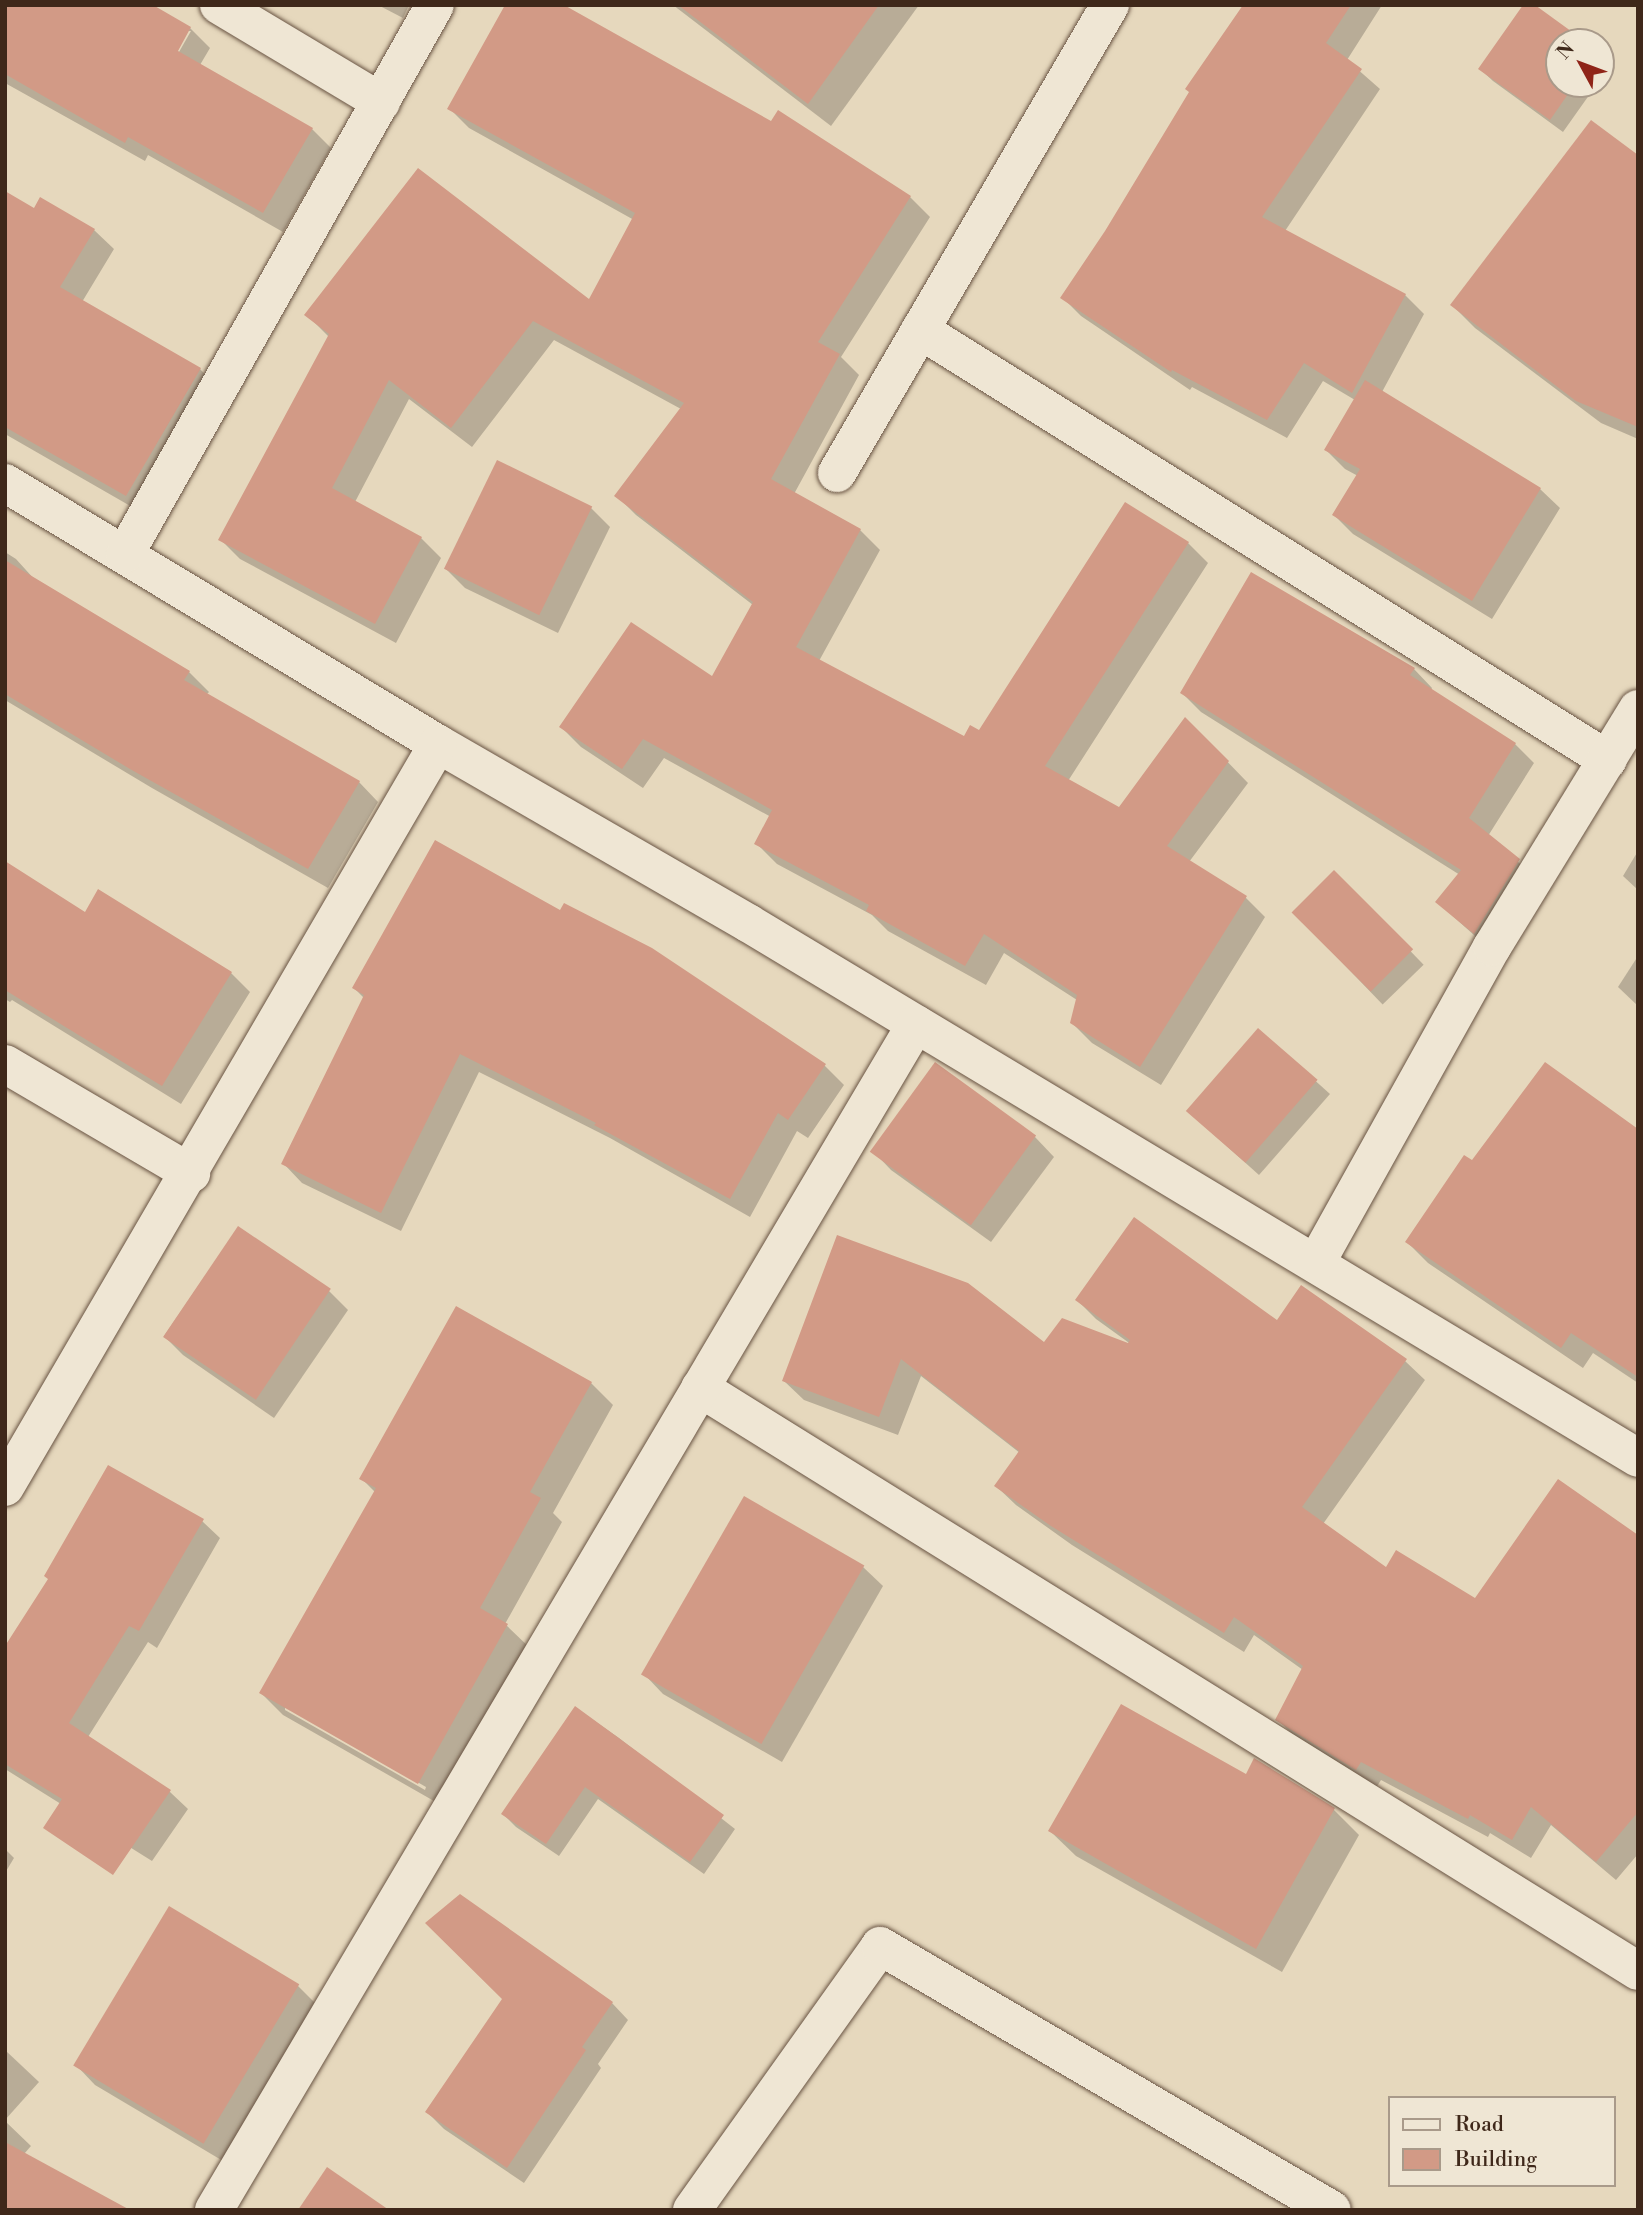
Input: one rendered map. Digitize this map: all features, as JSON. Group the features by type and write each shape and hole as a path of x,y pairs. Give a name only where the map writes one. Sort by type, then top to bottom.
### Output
{"street":[{"path":"219,5 381,102"},
{"path":"125,554 435,5"},
{"path":"837,472 1110,5"},
{"path":"920,330 1608,760"},
{"path":"5,482 438,744 916,1024 1638,1458"},
{"path":"1316,1263 1493,947 1638,709"},
{"path":"5,1487 191,1173 438,744"},
{"path":"214,2210 916,1024"},
{"path":"5,1064 191,1173"},
{"path":"700,1388 1638,1971"},
{"path":"692,2210 880,1946 1332,2210"}],"building":[{"path":"5,5 153,5 191,27 178,51 313,128 263,213 128,137 125,143 5,74"},
{"path":"505,5 564,5 771,121 778,110 911,196 818,342 840,354 771,479 861,529 796,647 964,736 970,725 979,730 1125,502 1189,542 1045,766 1119,807 1185,717 1229,761 1167,846 1247,896 1140,1067 1070,1023 1077,995 984,934 965,966 866,911 869,905 754,844 772,810 643,739 622,769 559,727 631,622 712,676 753,602 614,496 684,403 533,321 451,428 389,380 332,488 422,537 375,624 218,540 329,334 304,315 418,168 589,299 635,213 447,109"},
{"path":"678,5 879,5 808,104"},
{"path":"1243,5 1351,5 1326,43 1362,69 1262,217 1406,294 1352,393 1304,363 1267,420 1172,370 1171,372 1060,298 1105,231 1189,92 1185,89"},
{"path":"1523,5 1535,5 1567,28 1545,28 1545,98 1565,98 1550,120 1478,69"},
{"path":"1591,120 1638,155 1638,427 1576,401 1450,305"},
{"path":"5,191 34,208 40,197 95,229 60,287 201,368 126,496 5,427"},
{"path":"1365,380 1541,488 1472,601 1332,515 1360,469 1324,450"},
{"path":"497,460 592,506 539,615 444,569"},
{"path":"5,560 190,671 184,680 360,781 308,869 130,769 5,694"},
{"path":"1251,572 1415,668 1410,675 1516,743 1469,818 1520,859 1474,934 1435,902 1461,870 1180,693"},
{"path":"435,840 560,910 564,903 652,948 826,1064 788,1120 778,1113 730,1199 594,1125 596,1123 460,1054 381,1213 281,1164 364,995 352,988"},
{"path":"5,861 85,912 98,889 232,972 162,1086 5,990"},
{"path":"1334,870 1413,949 1371,992 1292,912"},
{"path":"1258,1028 1318,1080 1245,1163 1186,1111"},
{"path":"935,1062 1036,1135 971,1225 870,1152"},
{"path":"1545,1062 1638,1129 1638,1377 1571,1333 1561,1348 1405,1242 1464,1155 1472,1160"},
{"path":"1134,1217 1277,1320 1301,1285 1407,1359 1302,1507 1386,1567 1396,1550 1475,1598 1558,1479 1638,1535 1638,1812 1596,1862 1531,1807 1512,1840 1470,1815 1468,1819 1361,1762 1356,1770 1275,1720 1303,1666 1234,1617 1224,1633 1051,1526 994,1486 1019,1451 901,1359 879,1417 782,1381 837,1235 968,1283 1044,1342 1062,1318 1128,1343 1130,1340 1075,1300"},
{"path":"238,1226 331,1289 256,1400 163,1337"},
{"path":"456,1306 592,1382 530,1492 541,1498 480,1608 508,1624 418,1784 259,1693 376,1488 359,1479"},
{"path":"108,1465 204,1519 139,1631 129,1626 69,1723 171,1790 113,1875 43,1828 62,1799 5,1764 5,1646 48,1579 44,1576"},
{"path":"744,1496 864,1566 761,1744 641,1674"},
{"path":"1121,1704 1246,1774 1254,1758 1335,1808 1256,1949 1048,1831"},
{"path":"575,1706 724,1815 690,1862 585,1787 546,1844 501,1814"},
{"path":"460,1894 613,2002 582,2047 586,2050 507,2168 425,2112 502,1999 425,1923"},
{"path":"169,1906 299,1984 203,2144 73,2065"},
{"path":"5,2142 130,2210 5,2210"},
{"path":"327,2167 389,2210 298,2210"}]}
